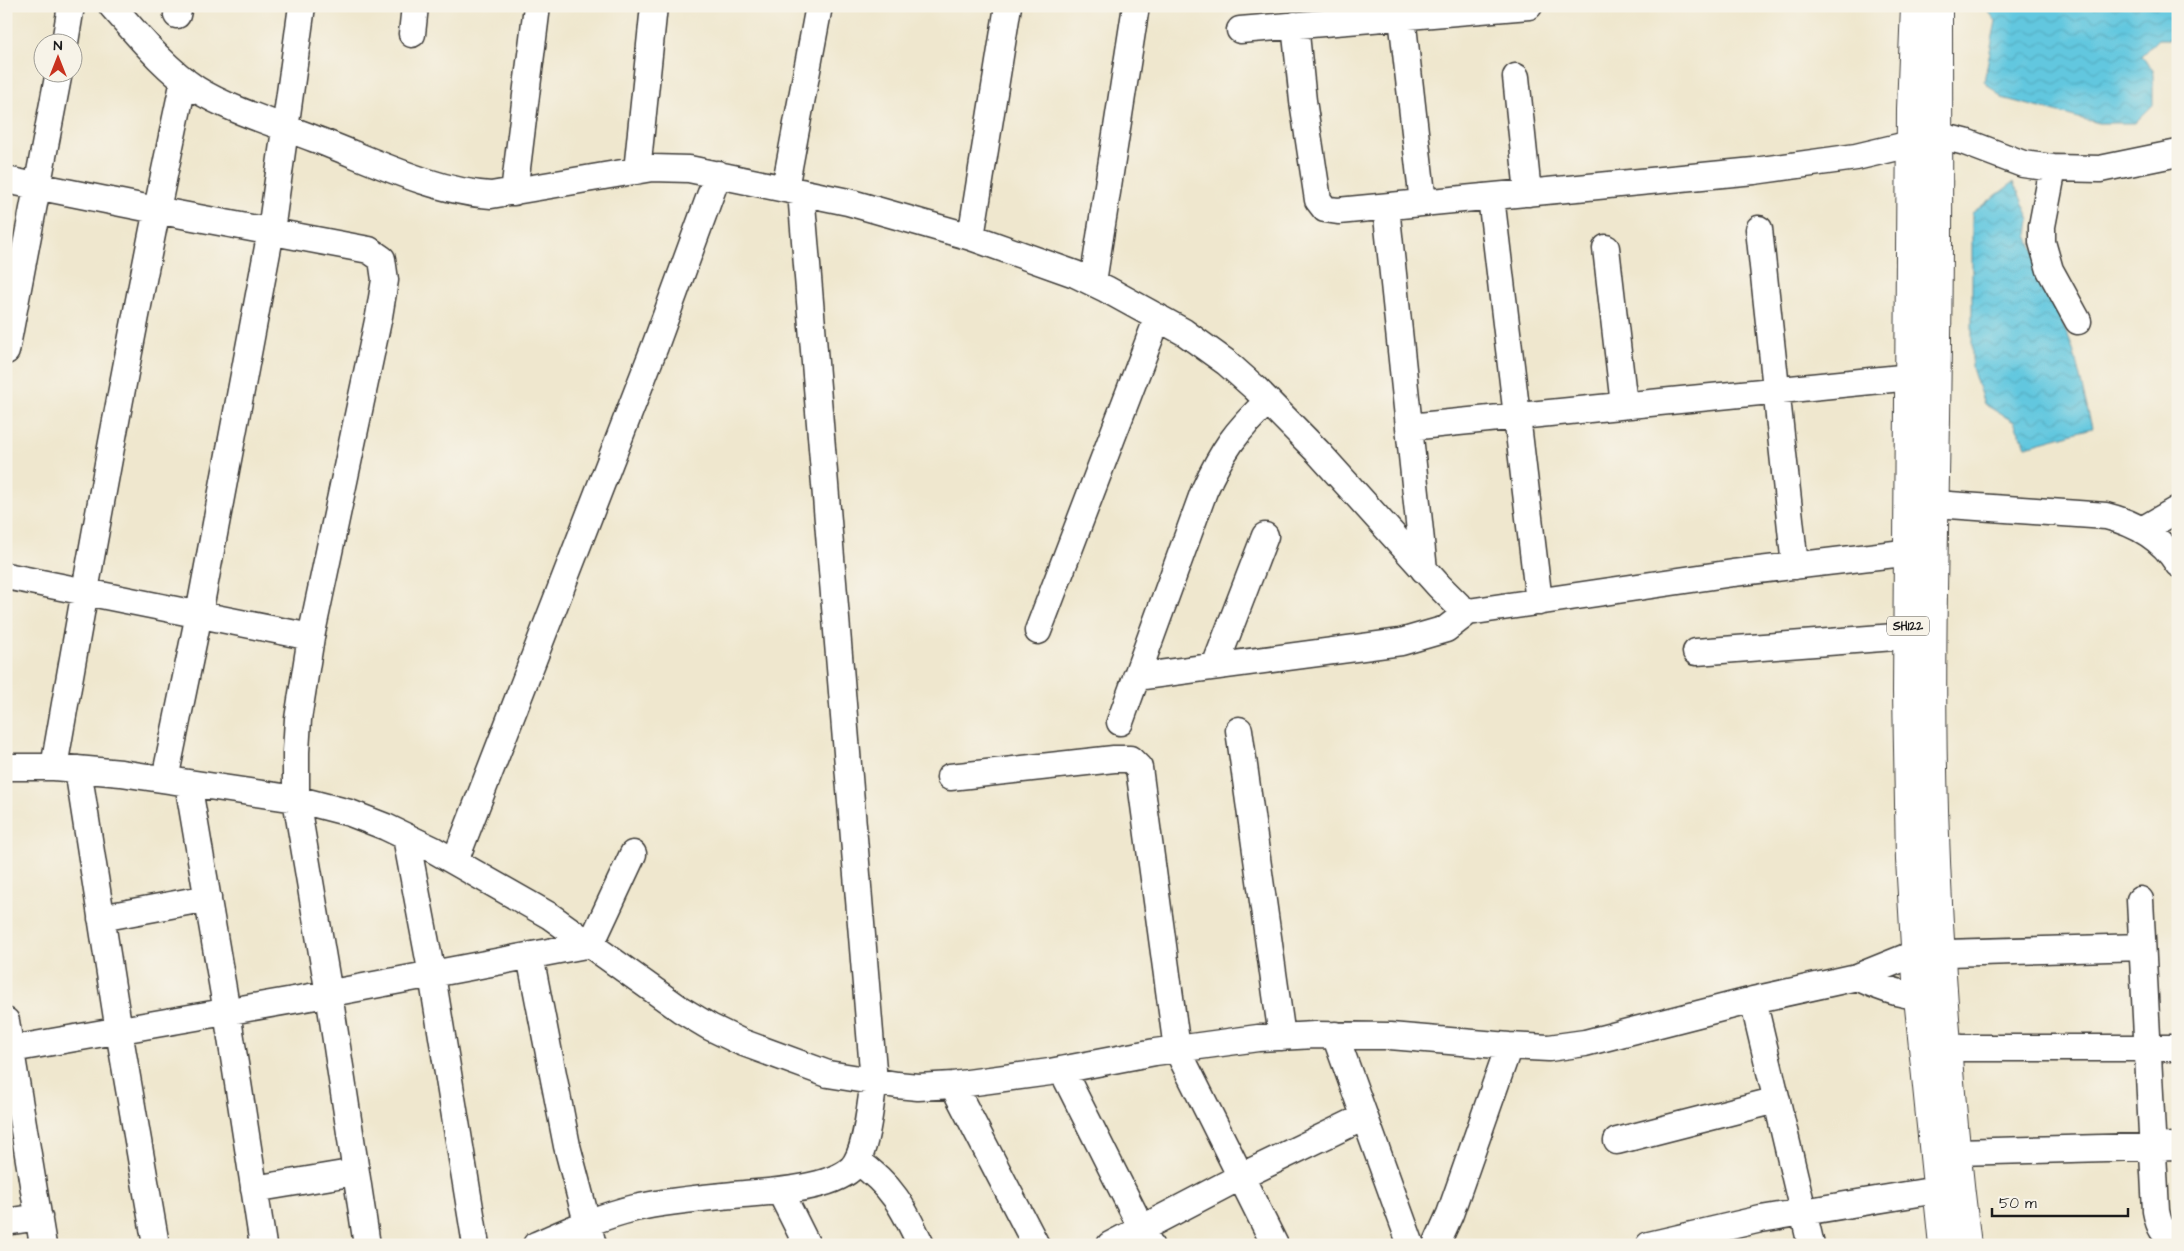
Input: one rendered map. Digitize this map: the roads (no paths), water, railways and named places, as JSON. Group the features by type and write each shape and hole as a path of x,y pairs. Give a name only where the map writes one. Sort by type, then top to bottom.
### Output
{"main road":[{"name":"SH122","path":"1915,6 1911,136 1911,377 1941,953 1957,1152 1967,1245"},
{"name":"SH122","path":"1938,6 1935,504 1921,551 1908,636 1908,770 1914,954 1943,1245"}],"street":[{"path":"66,32 71,6"},
{"path":"112,6 172,70 196,89 219,101 441,187 472,194 491,195 666,168 718,174 848,202 971,237 1092,282 1158,317 1206,346 1268,401 1318,452 1424,570 1459,606 1468,612"},
{"path":"263,1245 228,1012 208,898 176,781 199,614 271,231 287,128 302,6"},
{"path":"412,34 415,6"},
{"path":"514,192 537,6"},
{"path":"637,171 654,6"},
{"path":"536,1245 590,1234 637,1208 780,1191 820,1183 841,1176 852,1168 860,1155 874,1082 793,190 819,6"},
{"path":"971,237 1008,6"},
{"path":"1092,282 1136,6"},
{"path":"1240,30 1295,25 1356,13 1402,17 1455,9 1529,6"},
{"path":"1402,17 1423,203"},
{"path":"1295,25 1303,102 1318,200 1326,209 1338,211 1754,171 1856,157 1911,136 1938,135 1981,147 2023,164 2053,168 2100,169 2178,153"},
{"path":"1516,77 1528,193"},
{"path":"156,1245 101,918 66,768 85,592 156,210 184,80"},
{"path":"6,352 57,82"},
{"path":"2053,168 2042,226 2042,242 2050,270 2078,321"},
{"path":"455,861 645,373 718,174"},
{"path":"6,180 368,250 382,259 385,280 311,636 298,719 296,752 296,799 330,994 367,1245"},
{"path":"1491,197 1515,415 1539,602"},
{"path":"1386,206 1424,570"},
{"path":"1759,228 1795,566"},
{"path":"1606,248 1624,405"},
{"path":"1038,631 1158,317"},
{"path":"1409,426 1911,377"},
{"path":"1120,722 1215,465 1237,432 1268,401"},
{"path":"1935,504 2106,516 2127,522 2142,530 2160,543 2178,564"},
{"path":"2142,530 2178,509"},
{"path":"1215,666 1265,536"},
{"path":"1136,677 1401,642 1446,629 1468,612 1795,566 1921,551"},
{"path":"6,576 311,636"},
{"path":"1696,652 1908,636"},
{"path":"1239,730 1282,1037"},
{"path":"950,778 1114,759 1130,759 1139,768 1177,1049 1275,1245"},
{"path":"6,767 66,768 176,781 296,799 350,813 386,827 455,861 550,916 680,1009 733,1038 828,1074 918,1087 953,1085 1062,1070 1177,1049 1282,1037 1335,1035 1390,1036 1549,1048 1584,1043 1753,1000 1857,977 1914,954 2142,947"},
{"path":"406,837 432,974 476,1245"},
{"path":"591,944 633,854"},
{"path":"101,918 208,898"},
{"path":"2140,900 2147,1048 2165,1146 2158,1224 2163,1234 2178,1243"},
{"path":"9,1050 330,994 591,944"},
{"path":"530,956 567,1146 590,1234"},
{"path":"1857,977 1892,992 1918,998 1944,996"},
{"path":"1753,1000 1811,1245"},
{"path":"6,1021 9,1050 43,1245"},
{"path":"1335,1035 1411,1245"},
{"path":"1436,1245 1450,1214 1510,1046"},
{"path":"1948,1048 2178,1048"},
{"path":"1062,1070 1146,1237"},
{"path":"953,1085 1036,1245"},
{"path":"1617,1142 1777,1100"},
{"path":"1110,1245 1146,1237 1240,1177 1364,1117"},
{"path":"1957,1152 2165,1146"},
{"path":"856,1161 874,1173 889,1187 905,1212 921,1245"},
{"path":"254,1188 356,1172"},
{"path":"1649,1245 1717,1236 1804,1212 1937,1190"},
{"path":"780,1191 807,1245"},
{"path":"6,1222 39,1217"}],"water":[{"path":"1984,6 2178,6 2178,39 2158,39 2141,56 2153,69 2153,105 2135,123 2098,123 2002,98 1984,81 1996,21"},
{"path":"2014,182 2030,220 2028,235 2073,349 2092,428 2026,446 2014,422 1984,404 1972,368 1972,213"}]}
